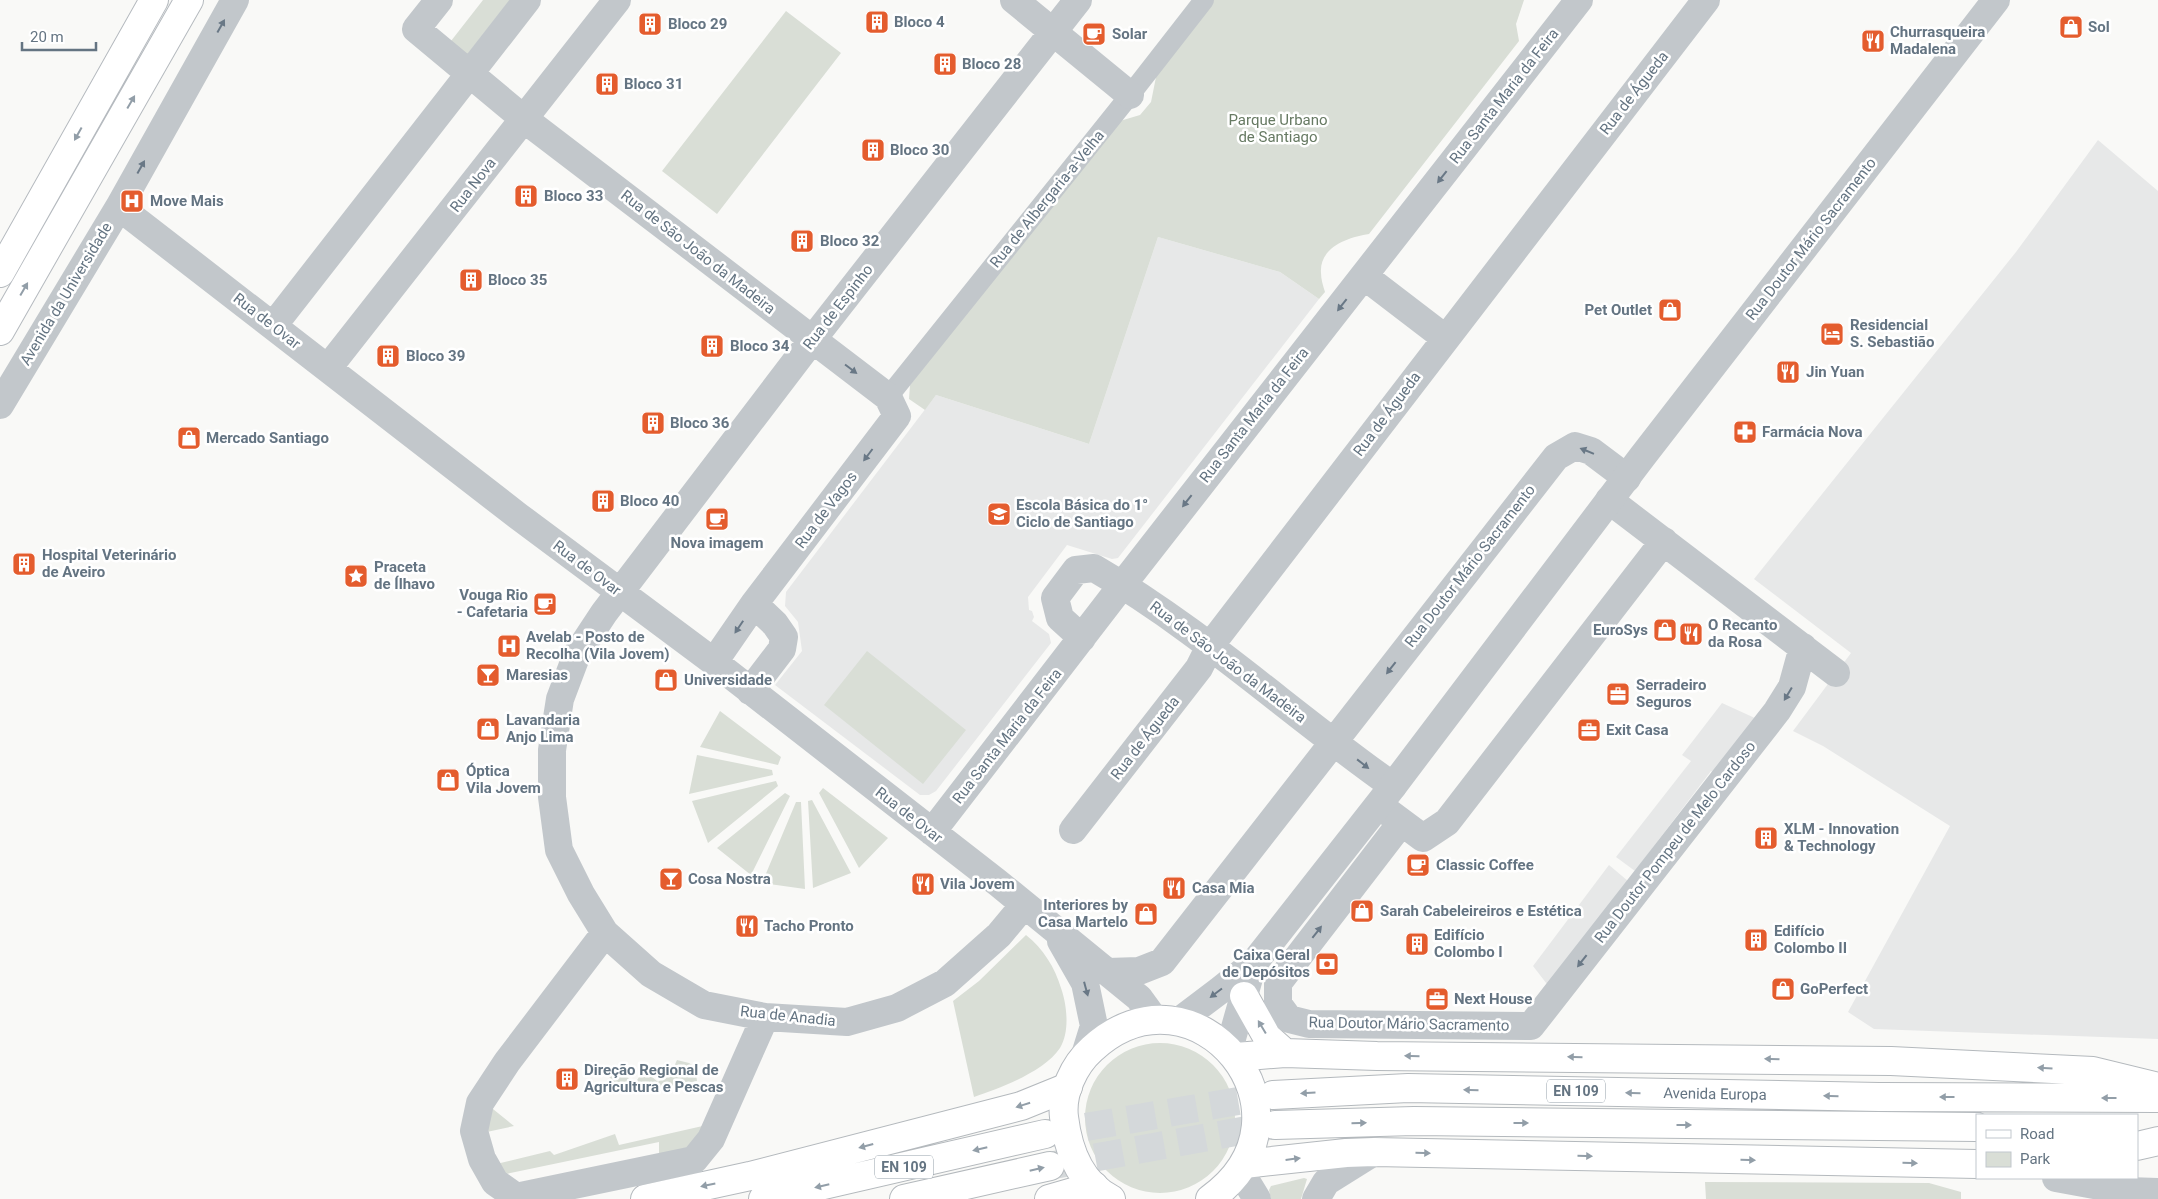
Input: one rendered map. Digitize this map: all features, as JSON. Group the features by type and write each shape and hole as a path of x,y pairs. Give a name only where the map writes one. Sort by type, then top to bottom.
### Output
{"main road":[{"path":"0,273 154,0"},
{"path":"0,332 189,0"},
{"path":"1244,996 1267,1037 1285,1053"},
{"path":"1104,1195 1076,1165 1066,1140 1064,1113 1068,1087 1075,1070 1085,1055 1105,1037 1129,1025 1166,1021 1206,1032 1233,1053 1250,1082 1256,1109 1254,1138 1242,1167 1225,1188 1210,1199"},
{"path":"1233,1053 1891,1061 2094,1071 2158,1088"},
{"path":"646,1199 750,1176 1021,1106 1068,1087"},
{"name":"Avenida Europa","path":"1273,1095 1408,1088 1870,1097 2158,1098"},
{"name":"Avenida Europa","path":"1275,1125 1414,1121 1976,1127"},
{"path":"2138,1131 2158,1132"},
{"name":"EN 109","path":"763,1199 1044,1134"},
{"path":"2138,1146 2158,1140"},
{"path":"1242,1167 1346,1152 1976,1164"},
{"name":"EN 109","path":"904,1199 1050,1166"},
{"path":"1049,1199 1104,1195"}],"street":[{"name":"Avenida da Universidade","path":"0,405 119,207 235,0"},
{"name":"Rua de São João da Madeira","path":"438,0 416,29 524,119 812,340 892,406"},
{"path":"273,326 527,0"},
{"name":"Rua Nova","path":"328,368 617,0"},
{"path":"1014,0 1130,95"},
{"name":"Rua de Espinho","path":"619,592 812,340 1078,0"},
{"name":"Rua de Albergaria-a-Velha","path":"892,406 1204,0"},
{"name":"Rua Santa Maria da Feira","path":"932,832 1579,0"},
{"name":"Rua de Águeda","path":"1073,830 1199,668 1210,646 1444,338 1706,0"},
{"name":"Rua Doutor Mário Sacramento","path":"1166,1021 1219,991 1254,962 1386,795 1609,500 1996,0"},
{"name":"Rua de Ovar","path":"119,207 619,592 714,662 1024,905 1166,1021"},
{"path":"1364,276 1444,338"},
{"name":"Rua de Vagos","path":"714,662 892,406"},
{"name":"Rua Doutor Mário Sacramento","path":"1108,972 1139,971 1162,962 1556,457 1575,446 1591,451 1626,478"},
{"path":"1609,500 1836,673"},
{"path":"1334,741 1386,795 1401,824 1423,838 1447,822 1664,541"},
{"name":"Rua de São João da Madeira","path":"1082,638 1060,618 1055,598 1076,570 1094,568 1123,584 1210,646 1334,741"},
{"name":"Rua de Anadia","path":"619,592 578,654 560,699 552,750 552,797 559,850 581,894 605,933 651,974 704,1004 765,1017 847,1022 897,1008 945,984 1000,935 1024,905"},
{"path":"750,691 782,649 784,637 775,624 754,604"},
{"name":"Rua Doutor Pompeu de Melo Cardoso","path":"1530,1026 1777,711 1792,687 1802,647"},
{"name":"Rua Doutor Mário Sacramento","path":"1401,824 1278,983 1278,1004 1289,1019 1309,1024 1530,1026"},
{"name":"Rua de Ovar","path":"1055,931 1085,984 1094,1026 1085,1055"},
{"path":"605,933 507,1062 480,1102 474,1131 482,1160 495,1182 516,1198 694,1160 711,1140 765,1017"},
{"name":"Rua Doutor Mário Sacramento","path":"1233,1053 1244,996 1254,962"},
{"path":"1316,1199 1326,1182 1374,1152"},
{"path":"1242,1167 1257,1199"},
{"path":"2061,1179 2126,1191 2158,1192"}],"shaded area":[{"path":"2098,140 2158,191 2158,1039 1874,1029 1848,1012 1950,826 1823,746 1793,731 1851,653 1754,579 2016,252"},
{"name":"Escola Básica do 1° Ciclo de Santiago","path":"1158,237 1280,272 1319,299 1118,558 1112,559 1067,545 1028,597 1029,610 1032,611 1034,617 1032,621 1049,634 1051,643 936,791 929,795 920,795 775,685 802,651 798,622 785,606 786,592 936,395 1089,444"},
{"path":"1722,703 1757,719 1716,775 1711,771 1635,871 1616,857 1691,761 1682,755"},
{"path":"1609,865 1628,881 1550,988 1533,966"}],"green space":[{"path":"483,0 510,0 467,55 451,41"},
{"name":"Parque Urbano de Santiago","path":"1212,0 1524,0 1516,24 1519,41 1369,234 1344,241 1330,250 1325,256 1321,273 1325,292 1319,299 1280,272 1158,237 1089,444 936,395 925,410 909,399 910,385 1113,123 1140,115 1151,102 1157,72"},
{"path":"786,11 841,53 717,214 662,171"},
{"path":"867,651 966,730 923,784 824,705"},
{"path":"720,711 781,757 778,765 700,747"},
{"path":"697,755 772,770 773,775 689,794"},
{"path":"776,781 778,786 708,843 692,801"},
{"path":"823,788 888,838 859,868 819,793"},
{"path":"785,793 790,796 751,875 717,848"},
{"path":"812,800 851,873 813,888 808,801"},
{"path":"796,802 801,802 805,889 762,883"},
{"path":"1026,935 1043,952 1052,966 1063,995 1066,1010 1066,1026 1063,1042 1053,1057 1033,1072 974,1097 953,1001 979,981"},
{"path":"1160,1043 1189,1049 1213,1065 1229,1089 1235,1118 1229,1147 1213,1171 1189,1187 1160,1193 1131,1187 1107,1171 1091,1147 1085,1118 1091,1089 1107,1065 1131,1049"},
{"path":"677,1060 689,1063 695,1067 697,1081 627,1094 609,1077 616,1069 635,1083 644,1070 658,1082 672,1071"},
{"path":"488,1105 514,1126 482,1133"},
{"path":"707,1125 693,1148 659,1159 659,1142 506,1174 492,1165 550,1151 554,1155 615,1134 619,1145"},
{"path":"1304,1178 1307,1179 1301,1199 1271,1199 1269,1190 1271,1186"},
{"path":"1705,1182 1929,1183 1961,1192 1961,1199 1706,1199"}],"tunnel":[{"path":"1045,1134 1273,1095"},
{"path":"1054,1165 1275,1125"}],"place":[{"name":"Bloco 4","path":"877,22"},
{"name":"Bloco 29","path":"650,24"},
{"name":"Sol","path":"2071,27"},
{"name":"Solar","path":"1094,34"},
{"name":"Churrasqueira Madalena","path":"1873,41"},
{"name":"Bloco 28","path":"945,64"},
{"name":"Bloco 31","path":"607,84"},
{"name":"Bloco 30","path":"873,150"},
{"name":"Bloco 33","path":"526,196"},
{"name":"Move Mais","path":"132,201"},
{"name":"Bloco 32","path":"802,241"},
{"name":"Bloco 35","path":"471,280"},
{"name":"Pet Outlet","path":"1670,310"},
{"name":"Residencial S. Sebastião","path":"1832,334"},
{"name":"Bloco 34","path":"712,346"},
{"name":"Bloco 39","path":"388,356"},
{"name":"Jin Yuan","path":"1788,372"},
{"name":"Bloco 36","path":"653,423"},
{"name":"Farmácia Nova","path":"1745,432"},
{"name":"Mercado Santiago","path":"189,438"},
{"name":"Bloco 40","path":"603,501"},
{"name":"Escola Básica do 1° Ciclo de Santiago","path":"999,514"},
{"name":"Nova imagem","path":"717,519"},
{"name":"Hospital Veterinário de Aveiro","path":"24,564"},
{"name":"Praceta de Ílhavo","path":"356,576"},
{"name":"Vouga Rio - Cafetaria","path":"545,604"},
{"name":"EuroSys","path":"1665,630"},
{"name":"O Recanto da Rosa","path":"1691,634"},
{"name":"Avelab - Posto de Recolha (Vila Jovem)","path":"509,646"},
{"name":"Maresias","path":"488,675"},
{"name":"Universidade","path":"666,680"},
{"name":"Serradeiro Seguros","path":"1618,694"},
{"name":"Lavandaria Anjo Lima","path":"488,729"},
{"name":"Exit Casa","path":"1589,730"},
{"name":"Óptica Vila Jovem","path":"448,780"},
{"name":"XLM - Innovation & Technology","path":"1766,838"},
{"name":"Classic Coffee","path":"1418,865"},
{"name":"Cosa Nostra","path":"671,879"},
{"name":"Vila Jovem","path":"923,884"},
{"name":"Casa Mia","path":"1174,888"},
{"name":"Sarah Cabeleireiros e Estética","path":"1362,911"},
{"name":"Interiores by Casa Martelo","path":"1146,914"},
{"name":"Tacho Pronto","path":"747,926"},
{"name":"Edifício Colombo II","path":"1756,940"},
{"name":"Edifício Colombo I","path":"1417,944"},
{"name":"Caixa Geral de Depósitos","path":"1327,964"},
{"name":"GoPerfect","path":"1783,989"},
{"name":"Next House","path":"1437,999"},
{"name":"Direção Regional de Agricultura e Pescas","path":"567,1079"}]}
